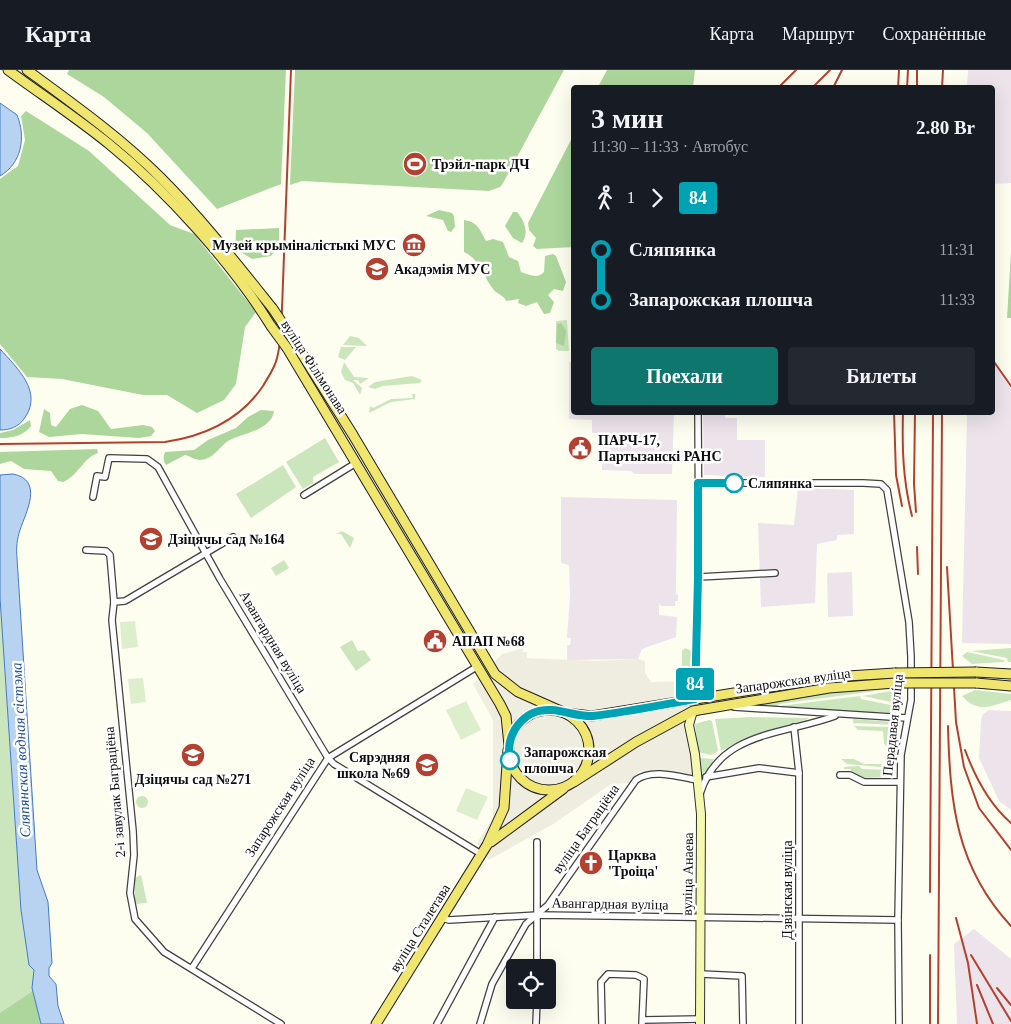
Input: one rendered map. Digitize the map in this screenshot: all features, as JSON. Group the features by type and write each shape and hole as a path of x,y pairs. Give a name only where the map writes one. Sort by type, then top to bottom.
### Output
{"main road":[{"name":"вуліца Філімонава","path":"8,70 110,144 145,176 226,265 271,326 287,348 344,441 478,666 506,716 508,748"},
{"name":"вуліца Філімонава","path":"27,70 119,140 158,176 218,242 273,309 289,333 353,435 494,674 518,692 563,712"},
{"path":"344,441 353,435"},
{"name":"Запарожская вуліца","path":"563,712 592,716 832,677 895,673 976,672 1011,674"},
{"name":"Запарожская вуліца","path":"487,846 506,828 571,784 674,720 693,711 829,688 895,683 976,683 1011,686"},
{"path":"487,846 504,808 508,748 515,728 527,716 544,710 563,712 578,722 588,745 584,769 571,784 547,790 528,784 514,770 508,748"},
{"name":"вуліца Сталетава","path":"376,1024 487,846"}],"street":[{"path":"695,699 698,577 698,415"},
{"name":"Авангардная вуліца","path":"93,497 97,476 105,477 109,458 148,459 158,467 206,554 328,758 334,764 481,854"},
{"path":"304,495 356,463"},
{"name":"Перадавая вуліца","path":"698,483 863,483 881,484 888,490 909,622 911,700 901,755 898,920 899,1024"},
{"path":"114,602 126,601 233,537"},
{"name":"2-і завулак Баграціёна","path":"86,550 106,550 110,555 114,602 112,620 133,831 134,855 130,893 135,919 164,952 281,1024"},
{"path":"698,577 774,573"},
{"name":"Запарожская вуліца","path":"192,968 328,758 478,666"},
{"path":"722,706 907,718"},
{"name":"вуліца Анаева","path":"693,711 689,725 700,795 700,1022"},
{"path":"700,795 706,777 720,758 736,746 840,714"},
{"path":"674,720 689,725"},
{"name":"Дзвінская вуліца","path":"794,727 800,773 799,1024"},
{"path":"706,777 759,768 800,773"},
{"name":"вуліца Баграціёна","path":"480,1024 492,984 526,924 548,905 640,777 665,775 697,780"},
{"path":"840,775 850,775 864,782 900,782"},
{"path":"537,842 537,959"},
{"name":"Авангардная вуліца","path":"442,918 449,920 538,915 898,920"},
{"path":"437,1024 495,917"},
{"path":"602,1024 601,982 608,974 636,975 644,979 643,1022 700,1022"},
{"path":"701,974 742,976 743,1024"},
{"path":"536,1024 537,1009"}],"shaded area":[{"path":"968,70 1011,70 1011,183 995,184 995,85 967,85"},
{"path":"569,362 571,362 571,415 674,415 672,474 635,474 631,471 602,470 603,433 592,433 592,420 569,419"},
{"path":"995,365 1011,389 1011,644 962,643 967,415 995,415"},
{"path":"703,415 725,415 725,418 737,418 737,440 765,440 765,477 704,475"},
{"path":"798,488 854,490 854,534 837,535 837,540 817,544 815,603 761,607 758,523 794,525"},
{"path":"561,497 677,500 676,594 678,595 678,601 675,601 675,606 661,606 659,603 659,615 677,617 676,637 642,649 638,659 567,660 567,645 570,645 571,638 567,638 570,595 569,565 561,563"},
{"path":"852,572 853,616 828,617 827,573"},
{"name":"Запарожская плошча","path":"523,648 523,652 527,652 527,658 596,661 638,659 645,661 645,673 651,682 688,681 690,689 687,730 694,776 638,772 631,783 611,784 555,823 489,860 477,843 493,818 493,720 473,684 502,654"},
{"path":"989,710 1011,711 1011,810 999,801 979,758 981,720 983,714"},
{"path":"974,929 1011,959 1011,1024 957,1024 954,944"}],"green space":[{"path":"16,70 19,70 99,130 130,155 164,187 234,265 281,328 288,338 288,342 200,228 56,99"},
{"path":"69,70 286,70 281,184 217,209 147,133 104,97 67,74"},
{"path":"295,70 564,70 503,183 500,187 489,191 302,181 290,185"},
{"path":"607,70 695,70 693,85 599,85"},
{"path":"26,111 89,151 170,225 194,234 256,312 245,327 236,384 224,400 197,413 167,395 143,395 62,379 27,377 0,344 0,179 18,166 25,140 21,116"},
{"path":"571,140 571,247 537,249 533,246 536,238 529,230 528,223"},
{"path":"439,210 452,213 454,216 455,227 451,232 448,231 443,220 426,216"},
{"path":"513,212 517,212 526,231 522,243 513,238 505,226"},
{"path":"464,220 476,225 486,241 493,239 503,242 509,257 518,261 521,272 533,276 542,274 544,272 545,256 553,254 556,256 566,282 563,291 554,289 548,295 554,302 550,313 544,314 537,302 526,306 518,303 519,299 506,301 504,297 494,290 478,264 470,255 464,252"},
{"path":"279,228 279,246 271,256 252,259 236,245 236,230"},
{"path":"1011,252 1011,318 1007,318"},
{"path":"567,320 569,351 559,351 556,349 556,321"},
{"path":"561,323 566,331 564,346 556,343 557,324"},
{"path":"350,336 359,338 367,346 343,345"},
{"path":"341,347 356,347 345,360 338,357"},
{"path":"344,362 354,377 369,378 360,384 358,380 353,380 362,388 360,395 353,383 345,380 341,372"},
{"path":"412,376 422,380 420,383 383,386 375,389 368,387 375,382"},
{"path":"412,394 415,394 415,399 391,402 369,413 370,406 373,408 391,399 413,398"},
{"path":"82,405 98,411 111,429 143,425 152,427 155,431 151,436 139,438 82,434 49,437 39,432 44,409 50,413 51,425 56,427 70,409"},
{"path":"261,410 274,411 268,423 255,431 228,441 209,458 198,460 185,455 166,465 164,459 165,452 194,450 208,440 236,428 248,417"},
{"path":"30,420 31,426 25,432 13,437 0,438 0,433 13,430"},
{"path":"325,438 339,462 313,477 313,483 303,489 286,462"},
{"path":"97,449 98,453 88,459 73,476 63,482 58,481 51,471 24,469 11,461 0,464 0,452"},
{"path":"283,465 296,487 251,518 236,494"},
{"path":"342,531 354,538 350,548 341,534 336,534"},
{"path":"284,560 289,568 276,576 271,568"},
{"path":"0,598 21,910 29,965 34,970 32,988 41,1024 0,1024"},
{"path":"135,621 138,647 122,649 120,622"},
{"path":"352,640 358,651 364,650 371,660 356,671 340,647"},
{"path":"685,648 692,651 689,672 682,670 682,651"},
{"path":"1011,648 1011,662 1008,662 1007,658 971,651"},
{"path":"967,652 1004,660 1004,662 972,664 962,656"},
{"path":"143,678 146,702 131,704 128,679"},
{"path":"883,690 779,704 776,708 761,707 757,704 832,692"},
{"path":"897,690 897,697 900,699 896,703 863,696"},
{"path":"975,690 1011,694 1011,700 991,706 979,707 968,702 962,696"},
{"path":"860,696 861,699 896,706 896,713 778,708 780,706"},
{"path":"466,701 481,730 461,740 446,710"},
{"path":"751,717 808,719 748,737 721,751 715,719"},
{"path":"853,719 895,722 895,725 853,723"},
{"path":"709,720 712,721 718,751 711,755 698,752 695,724"},
{"path":"854,726 888,727 895,736 893,751 889,750 884,743 883,731 858,730"},
{"path":"698,758 714,759 701,780"},
{"path":"886,758 892,758 891,768 847,764 841,759 854,759 864,764 885,764"},
{"path":"859,766 862,769 891,770 890,777 861,778 851,774 851,769 844,769 844,767"},
{"path":"466,788 488,797 477,820 456,811"},
{"path":"140,796 144,796 148,802 144,808 140,808 136,804 136,800"},
{"path":"141,875 147,903 135,904 135,878"},
{"path":"33,991 41,1024 0,1024 0,1013"}],"water":[{"path":"0,103 17,115 20,123 21,141 20,149 13,164 0,176"},
{"path":"0,349 26,381 31,399 29,409 22,422 14,428 0,430"},
{"name":"Сляпянская водная сістэма","path":"13,474 22,477 28,483 30,490 29,506 18,537 17,554 37,870 48,902 52,963 49,968 49,976 56,984 58,1006 64,1024 41,1024 32,988 34,970 29,965 21,910 0,598 0,475"}],"railway":[{"path":"0,444 165,442 208,431 232,417 254,398 275,365 281,335 291,70"},
{"path":"781,85 796,70"},
{"path":"815,85 830,70"},
{"path":"834,85 842,70"},
{"path":"898,85 899,70"},
{"path":"907,85 908,70"},
{"path":"917,70 917,85"},
{"path":"942,85 943,70"},
{"path":"995,363 1011,386"},
{"path":"894,415 896,475 902,506"},
{"path":"903,415 904,465 912,516"},
{"path":"915,415 914,484 916,512"},
{"path":"930,892 933,415"},
{"path":"938,1024 942,415"},
{"path":"917,547 918,574"},
{"path":"947,567 956,722 964,767 979,808 1011,850"},
{"path":"948,726 954,808 967,857 978,881 993,904 1011,926"},
{"path":"965,750 973,770 989,799 1011,823"},
{"path":"956,918 968,963 977,1024"},
{"path":"930,955 930,1024"},
{"path":"971,955 1011,1021"},
{"path":"977,985 993,1024"},
{"path":"997,988 1011,1005"}],"bus line":[{"name":"84","path":"510,760 508,750 515,728 527,716 535,712 552,710 592,716 695,699 698,483 734,483"}],"place":[{"name":"Трэйл-парк ДЧ","path":"415,164"},
{"name":"Музей крыміналістыкі МУС","path":"414,245"},
{"name":"Акадэмія МУС","path":"377,269"},
{"name":"ПАРЧ-17, Партызанскі РАНС","path":"580,448"},
{"name":"Сляпянка","path":"734,483"},
{"name":"Дзіцячы сад №164","path":"151,539"},
{"name":"АПАП №68","path":"435,641"},
{"name":"Дзіцячы сад №271","path":"193,755"},
{"name":"Запарожская плошча","path":"510,760"},
{"name":"Сярэдняя школа №69","path":"427,765"},
{"name":"Царква 'Троіца'","path":"591,863"}]}
